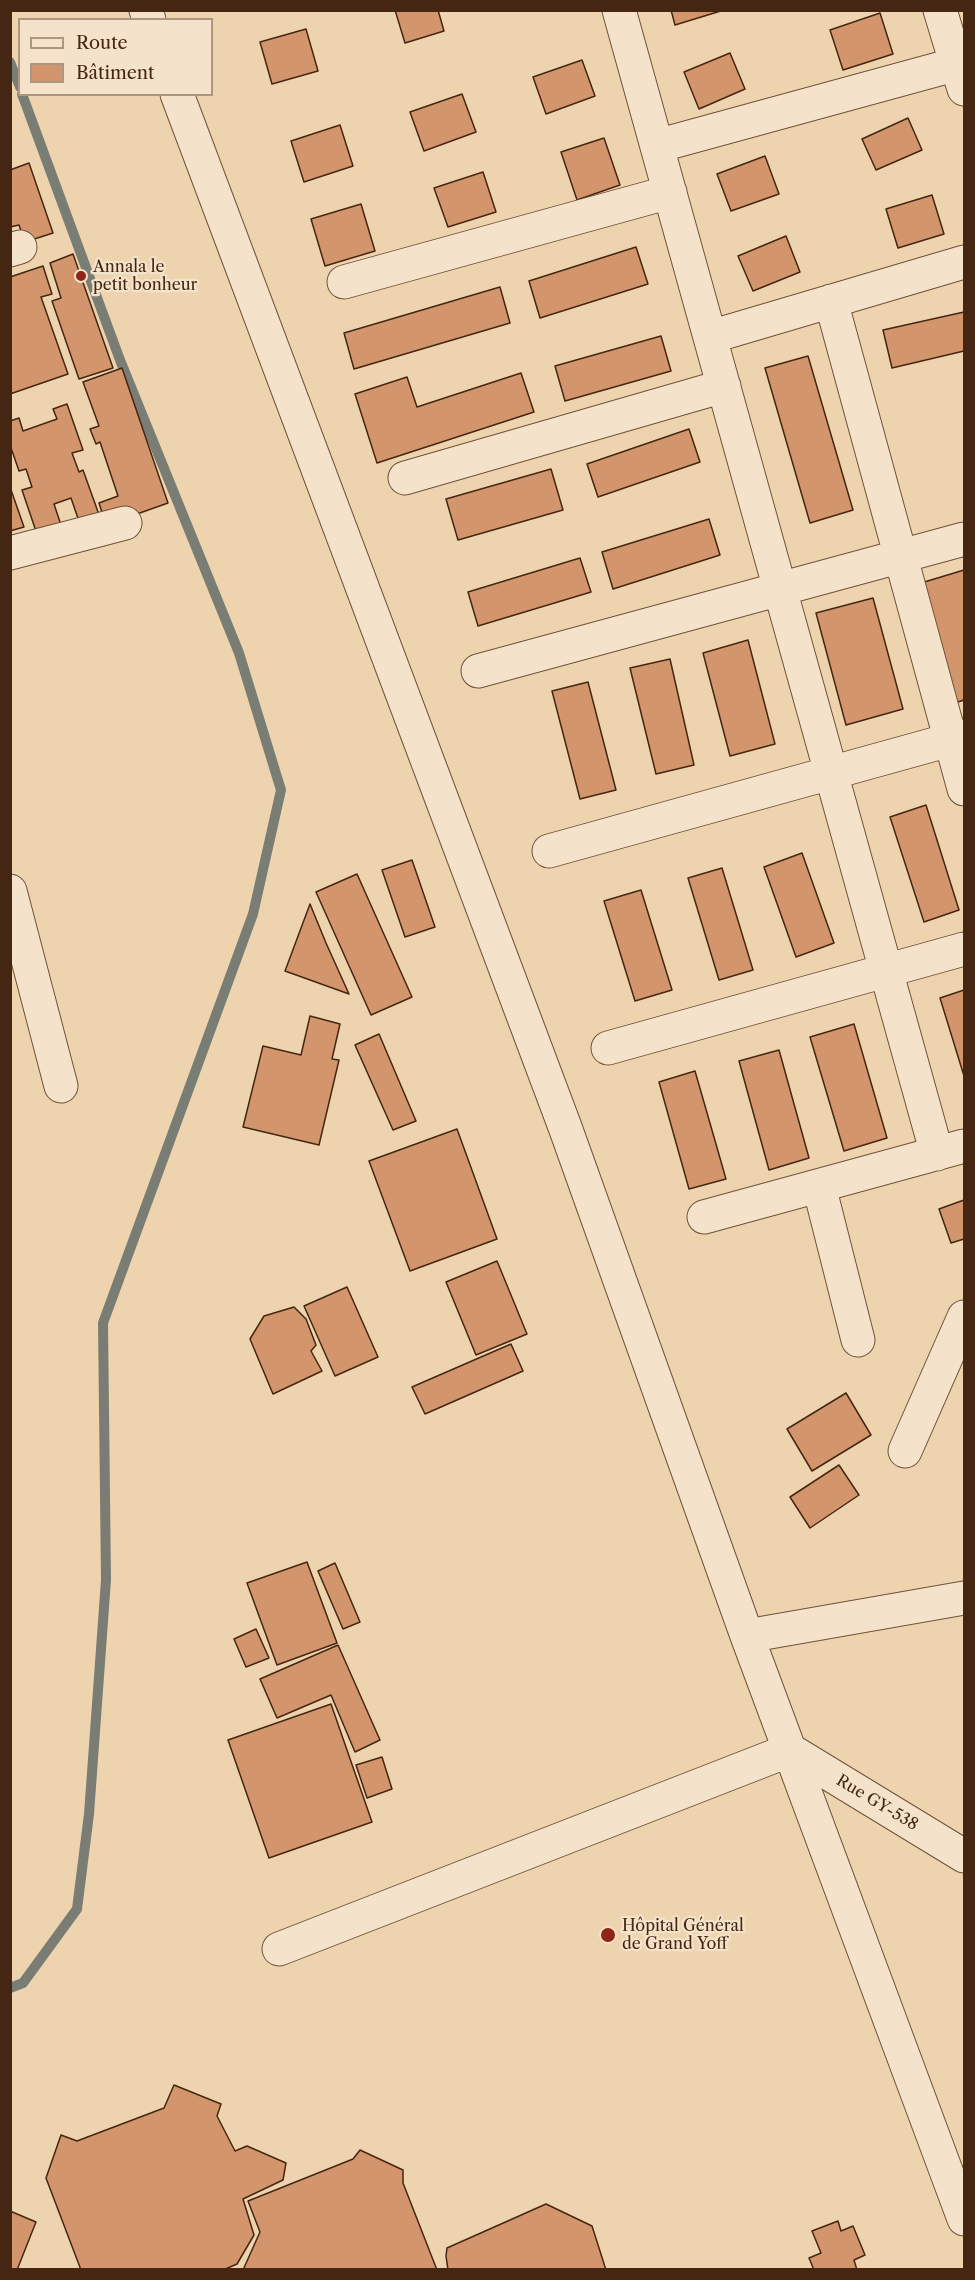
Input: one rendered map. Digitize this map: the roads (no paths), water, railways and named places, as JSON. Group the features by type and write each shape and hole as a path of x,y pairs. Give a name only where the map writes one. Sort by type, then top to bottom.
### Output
{"street":[{"path":"619,10 886,971 951,1150 704,1217"},
{"path":"657,146 961,76 940,10"},
{"path":"178,96 561,1116 747,1636 964,2219"},
{"path":"344,282 670,192"},
{"path":"710,337 964,262"},
{"path":"831,302 901,556 958,738 964,789"},
{"path":"405,478 724,386"},
{"path":"10,553 125,523"},
{"path":"478,671 964,539"},
{"path":"549,851 958,738"},
{"path":"10,891 61,1086"},
{"path":"608,1048 964,949"},
{"path":"819,1186 858,1340"},
{"path":"905,1451 964,1317"},
{"path":"747,1636 964,1598"},
{"path":"279,1949 790,1750"},
{"name":"Rue GY-538","path":"790,1750 964,1856"}],"waterway":[{"path":"10,62 18,82"},
{"path":"10,1988 23,1983 77,1909 89,1814 106,1580 103,1323 253,914 281,790 239,653 120,360 23,96"}],"place":[{"name":"Annala le petit bonheur","path":"81,276"},
{"name":"Hôpital Général de Grand Yoff","path":"608,1935"}]}
